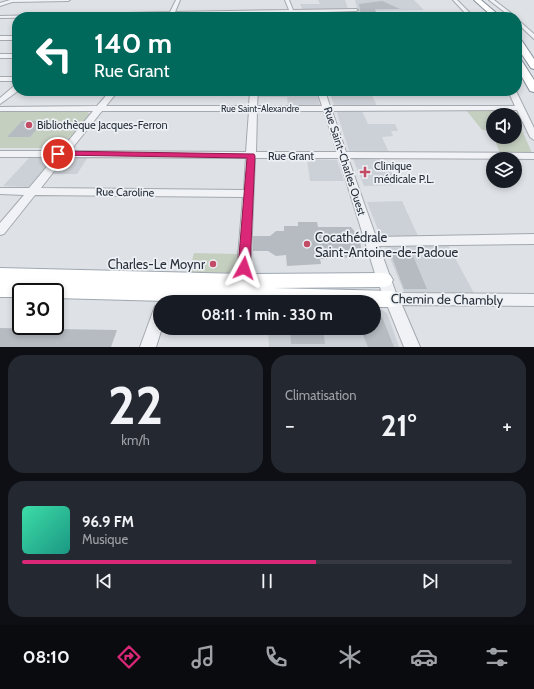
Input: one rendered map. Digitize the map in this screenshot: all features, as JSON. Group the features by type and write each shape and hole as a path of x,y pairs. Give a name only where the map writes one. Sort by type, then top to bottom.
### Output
{"highway":[{"path":"473,1 483,12"},
{"path":"473,1 490,12"},
{"path":"522,48 534,66"},
{"path":"522,69 534,89"}],"main road":[{"name":"Chemin de Chambly","path":"0,275 243,281 384,280"},
{"name":"Chemin de Chambly","path":"0,289 153,297"},
{"name":"Chemin de Chambly","path":"381,299 391,299"}],"street":[{"path":"29,8 39,0"},
{"path":"0,5 10,1 68,0"},
{"path":"172,12 178,0"},
{"path":"287,0 292,11"},
{"path":"455,0 467,12"},
{"path":"491,0 507,12"},
{"path":"281,12 353,8"},
{"path":"353,8 354,12"},
{"path":"353,8 353,12"},
{"path":"0,17 12,17"},
{"path":"522,25 534,37"},
{"path":"0,38 12,38"},
{"path":"0,56 12,56"},
{"path":"0,79 12,79"},
{"path":"0,102 12,92"},
{"path":"0,231 110,96"},
{"path":"243,281 254,96"},
{"name":"Rue Saint-Charles Ouest","path":"324,96 384,280 412,347"},
{"path":"514,96 520,108"},
{"name":"Rue Saint-Alexandre","path":"0,109 486,108"},
{"path":"522,112 534,137"},
{"name":"Rue Grant","path":"0,154 534,156"},
{"name":"Rue Caroline","path":"0,191 249,194"},
{"path":"372,242 534,240"},
{"name":"Chemin de Chambly","path":"391,299 534,300"},
{"path":"148,347 153,332"}],"shaded area":[{"path":"318,0 345,0 348,9 303,10 300,4 320,4"},
{"path":"355,0 414,0 424,10 375,11 376,12 358,12"},
{"path":"317,96 320,106 288,106 287,97 257,97"},
{"path":"331,96 372,96 377,106 334,105"},
{"path":"339,111 362,111 368,124 395,124 398,131 391,131 393,136 382,137 390,155 350,154 337,113"},
{"path":"30,157 54,157 28,187 3,186"},
{"path":"88,157 77,174 52,174 66,158"},
{"path":"307,159 337,160 344,181 310,181"},
{"path":"353,159 386,160 397,185 364,186"},
{"path":"402,201 418,236 381,237 367,202"},
{"path":"448,245 475,295 408,294 404,292 385,246"},
{"path":"381,309 387,313 399,347 269,347 268,335 381,335"}],"green space":[{"path":"466,110 486,110 486,130 482,130"},
{"path":"0,112 87,112 90,114 60,148 0,148"},
{"path":"522,130 532,153 522,153 522,152 499,152 496,144 522,144"},
{"path":"194,253 238,254 236,273 189,272"}],"building":[{"path":"382,1 400,9 375,9 376,12 360,12 359,4"},
{"name":"Bibliothèque Jacques-Ferron","path":"22,121 44,121 30,137 7,137"},
{"name":"Cocathédrale Saint-Antoine-de-Padoue","path":"298,222 317,222 318,227 351,227 359,237 361,247 360,257 320,259 321,264 287,266 286,255 276,256 268,251 253,251 253,236 270,236 276,231 284,231 284,226 298,226"},
{"path":"411,251 427,289 404,289 390,252"},
{"path":"381,317 394,347 368,347 363,335 381,335"},
{"path":"0,328 12,328 12,335 64,335 64,329 117,330 111,347 0,347"},
{"path":"290,335 324,335 325,344 291,344"}],"place":[{"name":"Bibliothèque Jacques-Ferron","path":"29,125"},
{"name":"Clinique médicale P.L.","path":"365,172"},
{"name":"Cocathédrale Saint-Antoine-de-Padoue","path":"307,244"},
{"name":"Charles-Le Moynr","path":"213,264"}],"route":[{"path":"58,154 251,156 244,268"}]}
